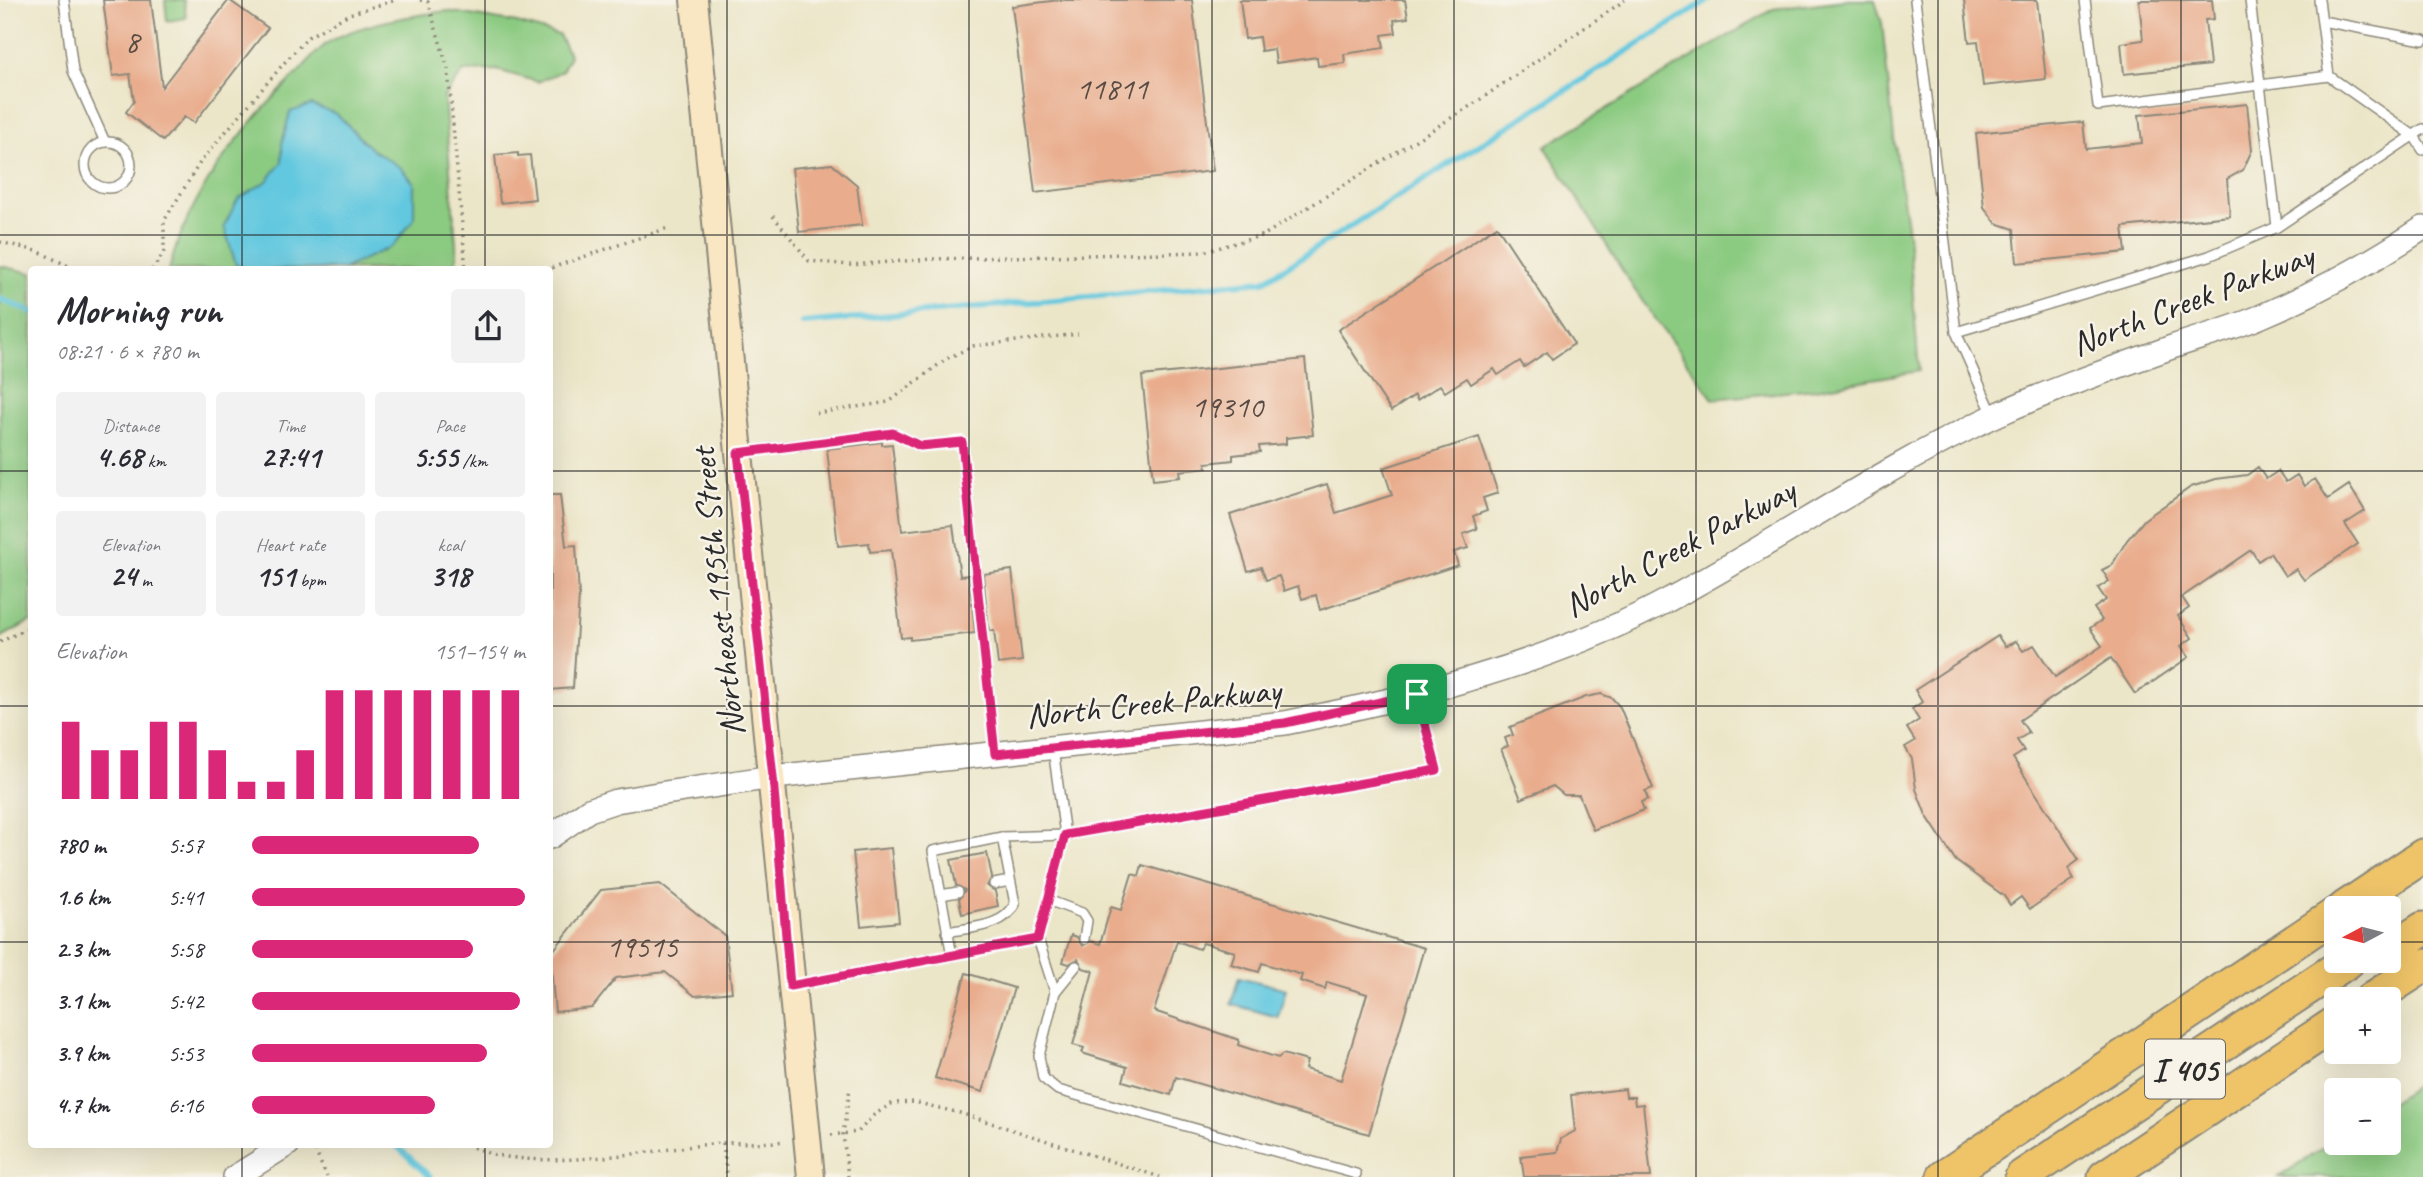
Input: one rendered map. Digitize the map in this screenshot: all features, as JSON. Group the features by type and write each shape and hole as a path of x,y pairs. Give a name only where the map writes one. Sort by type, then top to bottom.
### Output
{"highway":[{"path":"2364,896 2423,856"},
{"path":"2401,926 2423,911"},
{"path":"1944,1177 2324,922"},
{"path":"2401,943 2423,929"},
{"path":"2391,987 2423,966"},
{"name":"I 405","path":"2022,1177 2330,973"},
{"name":"I 405","path":"2051,1177 2357,973"},
{"path":"2401,1005 2423,991"},
{"name":"I 405","path":"2105,1177 2324,1031"},
{"name":"I 405","path":"2137,1177 2324,1054"}],"main road":[{"name":"Northeast 195th Street","path":"694,0 809,1156"}],"street":[{"name":"North Creek Parkway","path":"553,835 589,810 616,800 773,777 1285,723 1417,694 1567,645 1652,608 1744,557 1884,473 1993,417 2052,390 2261,316 2327,286 2423,228"},
{"path":"235,1177 282,1148"}],"lane":[{"path":"64,0 73,71 105,142 125,150 130,166 122,183 108,188 90,180 85,164 91,150 105,142"},
{"path":"1915,0 1956,332 1993,417"},
{"path":"2085,0 2098,106 2329,76 2413,136 2423,150"},
{"path":"2250,0 2277,227"},
{"path":"2319,0 2329,76"},
{"path":"2322,21 2423,40"},
{"path":"1956,332 2209,256 2277,227 2423,129"},
{"path":"738,453 893,433 920,446 962,442 995,754"},
{"path":"951,956 933,851 1002,837 1065,835 1437,770 1417,694"},
{"path":"1053,749 1065,835 1038,939 1055,992"},
{"path":"947,932 1001,921 1010,914 1014,904 1002,837"},
{"path":"994,884 1010,881"},
{"path":"941,895 958,892"},
{"path":"1048,900 1082,912 1087,921 1084,939"},
{"path":"790,986 1038,939"},
{"path":"1076,966 1055,992 1039,1056 1042,1078 1058,1090 1356,1174"}],"path":[{"path":"155,266 164,253 164,221 201,161 292,54 308,37 349,13 396,0"},
{"path":"420,0 428,2 447,69 466,266"},
{"path":"773,216 809,261 850,265 932,258 1203,251 1264,235 1475,103 1625,0"},
{"path":"553,267 668,228"},
{"path":"0,242 37,251 69,266"},
{"path":"816,413 889,402 946,359 973,346 1078,334"},
{"path":"0,642 28,628"},
{"path":"848,1177 843,1133 850,1088"},
{"path":"482,1148 530,1161 580,1160 723,1143 809,1156 843,1133 858,1132 874,1115 893,1103 914,1102 961,1114 1160,1177"},
{"path":"723,1143 727,1177"},
{"path":"314,1148 327,1177"}],"green space":[{"path":"165,0 184,0 186,18 167,21"},
{"path":"1845,0 1875,0 1882,23 1894,138 1908,233 1919,371 1815,389 1713,399 1634,289 1545,146 1773,9"},
{"path":"447,11 517,23 559,35 570,56 562,71 538,82 497,70 464,71 444,97 457,256 454,266 170,266 189,215 218,165 255,119 320,49 342,35 402,18"},
{"path":"0,266 28,272 28,623 0,638"},
{"path":"2423,1081 2423,1177 2279,1177 2324,1147 2324,1155 2401,1155 2401,1096"}],"water":[{"path":"311,105 337,114 371,149 400,167 414,183 414,219 393,246 350,266 236,265 224,226 238,199 267,181 282,162 282,143 290,112"},
{"path":"1239,977 1286,989 1278,1017 1231,1004"}],"building":[{"path":"103,0 151,0 162,87 229,0 268,28 194,123 184,117 163,141 126,112 134,101 130,74 113,76"},
{"path":"1059,0 1192,0 1213,171 1035,193 1012,6"},
{"path":"1240,0 1405,0 1408,18 1394,20 1396,33 1382,35 1384,48 1344,54 1345,63 1318,66 1317,57 1276,63 1274,49 1261,51 1259,37 1245,39"},
{"path":"1964,0 2037,0 2046,79 1983,86 1978,41 1969,42"},
{"path":"2139,0 2212,0 2214,19 2205,20 2210,65 2124,74 2121,43 2143,40"},
{"path":"2247,104 2252,150 2243,170 2227,179 2230,216 2123,227 2126,252 2017,263 2014,229 1996,223 1984,207 1976,133 2083,122 2086,149 2142,143 2139,115"},
{"path":"518,153 518,156 530,155 535,199 500,203 495,155"},
{"path":"832,164 857,185 862,225 799,232 792,168"},
{"path":"1497,226 1574,344 1552,359 1547,352 1524,367 1520,361 1498,375 1494,369 1471,384 1467,378 1445,392 1440,385 1417,400 1415,395 1391,411 1338,330"},
{"path":"1305,359 1313,435 1286,438 1286,444 1259,446 1260,452 1233,455 1233,460 1206,463 1207,468 1179,471 1180,477 1153,480 1142,376"},
{"path":"1479,437 1498,493 1483,498 1487,511 1473,516 1477,529 1463,534 1468,548 1454,552 1458,565 1320,610 1316,595 1302,599 1298,586 1284,591 1279,576 1266,580 1261,567 1248,571 1230,515 1327,484 1336,513 1392,495 1383,468"},
{"path":"882,442 882,445 892,444 902,531 953,525 960,576 969,575 975,633 910,640 910,637 901,638 891,550 870,552 869,543 838,546 827,449"},
{"path":"2258,467 2266,479 2278,471 2286,482 2297,475 2304,486 2315,479 2328,499 2349,485 2365,511 2345,524 2358,544 2304,580 2296,569 2285,576 2270,553 2258,561 2251,550 2182,597 2189,608 2178,616 2192,638 2181,646 2189,657 2135,694 2111,658 2020,720 2029,733 2017,740 2024,751 2013,758 2079,860 2068,868 2074,879 2030,909 2021,897 2010,905 2004,896 1956,861 1926,815 1916,789 1912,759 1905,747 1915,741 1907,728 1919,720 1912,709 1922,702 1915,690 1998,636 2005,647 2016,641 2023,651 2034,645 2055,677 2102,646 2090,628 2102,620 2094,608 2106,600 2098,588 2109,581 2102,570 2112,565 2127,540 2145,519 2191,487 2216,479 2247,475"},
{"path":"553,495 560,495 566,546 576,545 579,596 573,688 553,690"},
{"path":"1012,570 1022,661 998,664 994,631 989,631 983,574"},
{"path":"1601,694 1612,698 1620,707 1653,788 1645,791 1648,799 1641,802 1644,810 1593,830 1579,795 1564,795 1553,786 1521,799 1501,749 1508,746 1505,738 1513,735 1510,727 1586,697"},
{"path":"891,848 899,922 861,926 853,852"},
{"path":"987,853 992,877 987,886 995,891 998,906 962,914 959,899 965,890 956,885 951,860"},
{"path":"1142,865 1424,948 1369,1134 1176,1077 1171,1095 1123,1081 1127,1067 1082,1053 1084,1048 1073,1045 1093,971 1083,968 1078,959 1069,964 1063,962 1071,935 1077,937 1082,946 1091,941 1100,944 1111,907 1121,910 1132,874 1139,876","holes":["1177,941 1199,949 1203,943 1235,952 1231,964 1259,972 1262,963 1302,975 1300,981 1325,989 1327,982 1367,994 1341,1080 1305,1069 1307,1061 1283,1054 1278,1058 1238,1045 1239,1040 1154,1011"]},
{"path":"660,884 725,936 732,992 695,996 665,972 616,978 592,1008 555,1012 553,951 601,890"},
{"path":"966,973 1014,988 983,1092 935,1078"},
{"path":"1625,1089 1626,1097 1634,1097 1635,1105 1643,1104 1651,1177 1524,1177 1521,1156 1557,1152 1561,1139 1575,1131 1571,1095"}],"waterway":[{"path":"803,323 1264,281 1708,0"},
{"path":"0,299 28,310"},
{"path":"399,1148 430,1177"}],"route":[{"path":"893,433 920,446 962,442 995,754 1285,723 1417,694 1437,770 1065,835 1038,939 790,986 773,777 738,453 893,433"}]}
